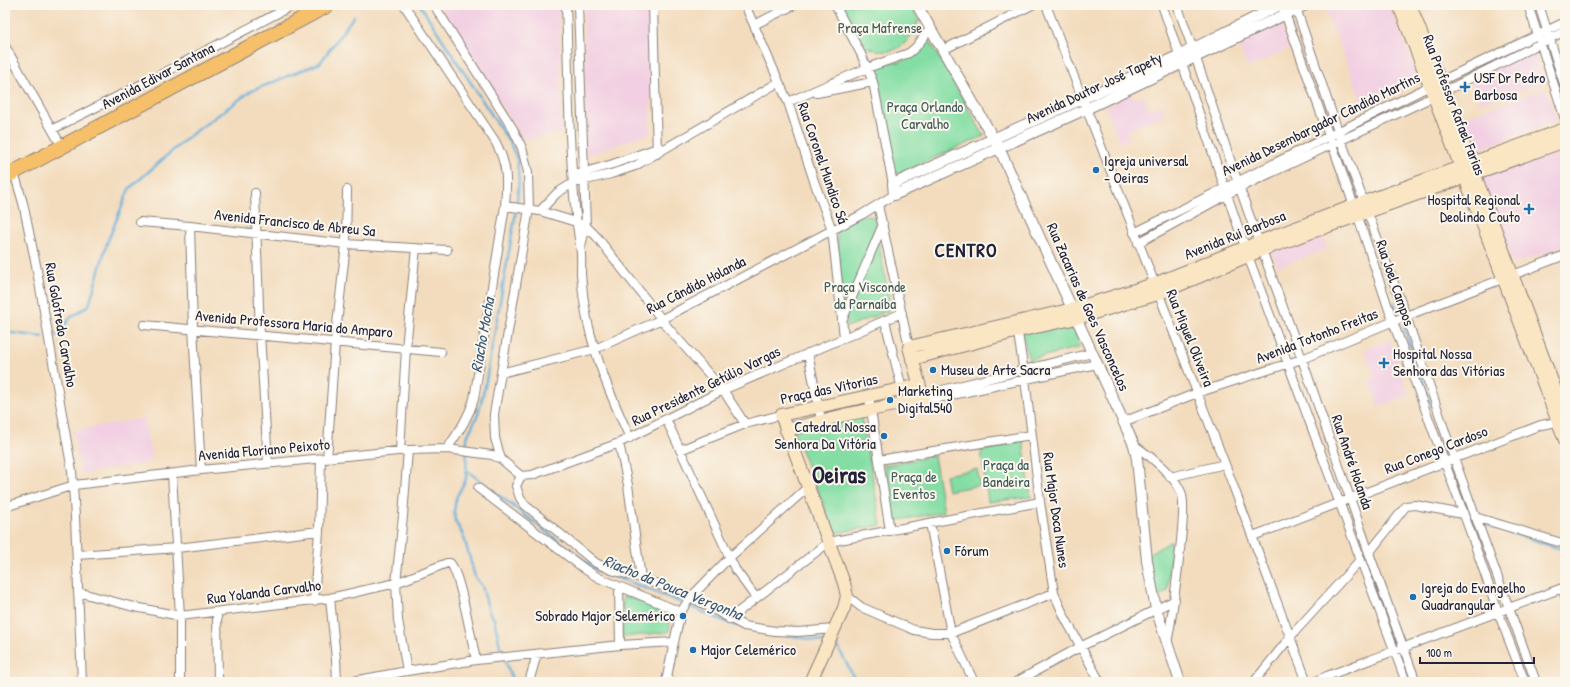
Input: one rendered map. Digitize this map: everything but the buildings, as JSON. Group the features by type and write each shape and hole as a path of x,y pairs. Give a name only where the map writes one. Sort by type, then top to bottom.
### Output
{"highway":[{"name":"Avenida Edivar Santana","path":"10,175 328,5"}],"main road":[{"name":"Rua Professor Rafael Farias","path":"1399,5 1437,89"},
{"name":"Rua Professor Rafael Farias","path":"1410,5 1437,89 1562,416 1565,440"},
{"name":"Avenida Rui Barbosa","path":"1468,171 1565,129"},
{"name":"Avenida Rui Barbosa","path":"909,347 1075,314 1156,289 1261,246 1468,171 1565,141"},
{"name":"Avenida Rui Barbosa","path":"912,359 1017,326"},
{"path":"786,430 821,420 871,410 920,396 909,347"},
{"name":"Praça das Vitorias","path":"781,415 902,389 920,396"},
{"path":"781,415 807,488 844,583 847,596 846,605 810,682"}],"street":[{"name":"Avenida Edivar Santana","path":"53,129 160,76 293,5"},
{"path":"404,5 500,151 505,162 507,180 507,206 474,399 464,425 447,449"},
{"path":"434,5 512,129 522,148 528,172 527,209 495,404 494,428 501,459"},
{"path":"566,5 573,179 576,222 581,247 583,293 587,318 607,388 630,438"},
{"path":"578,5 586,226 581,247"},
{"path":"653,5 656,151"},
{"name":"Rua Coronel Mundico Sá","path":"745,5 788,102 832,230 844,338"},
{"path":"754,25 794,5"},
{"path":"836,5 873,82 894,195"},
{"name":"Rua Zacarias de Goes Vasconcelos","path":"917,5 997,143 1134,446 1147,561 1156,609 1180,682"},
{"path":"943,50 1032,5"},
{"name":"Rua Miguel Oliveira","path":"1046,5 1225,464 1291,636 1307,682"},
{"name":"Rua André Holanda","path":"1162,5 1225,191 1406,682"},
{"name":"Rua André Holanda","path":"1177,5 1195,53 1238,185 1302,359 1368,553 1416,682"},
{"path":"1528,5 1565,119"},
{"path":"1539,5 1565,87"},
{"name":"Avenida Doutor José Tapety","path":"894,195 1082,99 1195,53 1282,8 1299,6"},
{"name":"Rua Joel Campos","path":"1299,6 1340,136 1393,322 1443,462 1470,531 1498,612 1525,682"},
{"name":"Rua Joel Campos","path":"1282,8 1330,140 1406,316 1454,458 1536,682"},
{"name":"Avenida Desembargador Cândido Martins","path":"1134,233 1238,185 1437,89 1539,39 1547,30 1565,22"},
{"path":"567,30 578,28"},
{"path":"788,102 867,68 909,53 916,47 930,29"},
{"name":"Avenida Desembargador Cândido Martins","path":"1539,39 1549,39 1565,31"},
{"path":"5,46 62,147"},
{"name":"Avenida Doutor José Tapety","path":"892,184 1086,110 1181,59"},
{"path":"540,211 573,179 628,169 656,151 779,82"},
{"path":"801,97 873,82"},
{"name":"Rua Golofredo Carvalho","path":"10,175 23,203 36,265 74,485 82,682"},
{"path":"314,601 324,459 346,244 347,190"},
{"name":"Avenida Desembargador Cândido Martins","path":"1138,243 1225,191"},
{"path":"255,193 260,334 268,463"},
{"name":"Rua Cândido Holanda","path":"500,373 595,349 662,319 832,230 894,195"},
{"path":"878,205 909,347"},
{"path":"507,206 540,211 576,222 586,226 593,232 662,319 724,390 745,424"},
{"name":"Avenida Francisco de Abreu Sa","path":"140,222 256,233 346,244 447,250"},
{"path":"842,321 883,224"},
{"path":"190,226 193,328 201,470"},
{"path":"407,671 398,620 396,583 403,516 406,348 416,248"},
{"name":"Avenida Totonho Freitas","path":"1123,422 1197,393 1302,359 1406,316 1565,255"},
{"name":"Rua Presidente Getúlio Vargas","path":"521,476 532,475 619,444 724,390 902,313"},
{"path":"885,321 902,389"},
{"name":"Avenida Professora Maria do Amparo","path":"144,325 260,334 441,352"},
{"name":"Rua Major Doca Nunes","path":"1017,326 1024,370 1040,502 1054,593 1080,647 1100,682"},
{"path":"808,353 821,420"},
{"path":"920,396 1092,354"},
{"path":"920,396 1025,379 1097,364"},
{"path":"869,397 890,531"},
{"name":"Praça das Vitorias","path":"680,450 745,424 781,415"},
{"name":"Rua Conego Cardoso","path":"1252,536 1562,416"},
{"path":"666,419 729,558 740,577 756,598"},
{"path":"878,460 1031,435"},
{"path":"619,444 628,485 641,578"},
{"path":"1134,446 1157,462 1178,486 1182,495 1183,506 1175,600 1167,644"},
{"name":"Avenida Floriano Peixoto","path":"5,506 74,485 201,470 404,450 447,449 492,455 501,459 521,476"},
{"path":"1170,477 1225,464"},
{"path":"172,474 180,616 180,682"},
{"path":"521,476 516,486 520,498 525,505 596,563 611,570 641,578 709,606 729,619 744,626 775,631 833,631"},
{"path":"478,488 586,570 599,578 619,587 683,610"},
{"path":"666,682 674,642 683,610 690,598 729,558 807,488"},
{"path":"729,619 828,542 1040,502"},
{"path":"1368,553 1406,506 1415,505 1463,514"},
{"path":"1476,517 1565,544"},
{"path":"930,523 951,632 974,682"},
{"path":"1470,531 1480,530"},
{"path":"77,555 177,548 319,531"},
{"path":"1254,682 1291,636 1360,560"},
{"name":"Rua Yolanda Carvalho","path":"78,592 130,606 180,616 330,598 396,583 450,563 453,567 459,587 476,660"},
{"path":"619,587 620,645"},
{"path":"1314,682 1563,587 1565,596"},
{"path":"847,596 861,607 875,614 924,633 951,632 1054,593"},
{"path":"330,598 336,659 336,682"},
{"path":"1016,682 1029,679 1080,647 1175,600"},
{"path":"217,612 218,682"},
{"path":"348,682 476,660 620,645 674,642"},
{"path":"529,682 537,654"}],"shaded area":[{"path":"439,5 559,5 562,132 524,140"},
{"path":"584,5 651,5 650,133 586,156"},
{"path":"1324,5 1389,5 1420,82 1363,104"},
{"path":"1281,24 1289,48 1248,68 1237,42"},
{"path":"1533,49 1544,83 1480,103 1469,80"},
{"path":"1546,88 1557,120 1471,152 1460,119"},
{"path":"1131,93 1134,99 1143,95 1149,109 1162,105 1165,114 1127,131 1129,139 1120,142 1105,107 1120,101 1119,97"},
{"name":"Hospital Regional Deolindo Couto","path":"1565,141 1565,245 1514,264 1479,174"},
{"path":"1321,232 1327,249 1278,267 1271,250"},
{"name":"Hospital Nossa Senhora das Vitórias","path":"1390,340 1409,395 1379,407 1369,380 1375,378 1364,349"},
{"path":"144,418 152,462 81,474 73,431"}],"green space":[{"name":"Praça Mafrense","path":"840,5 910,5 919,20 909,39 903,45 890,51 882,51 861,45"},
{"name":"Praça Orlando Carvalho","path":"928,38 984,136 893,176 878,85 871,62 900,62 919,52"},
{"name":"Praça Visconde da Parnaíba","path":"861,215 874,217 891,308 888,311 847,327 840,276 836,226"},
{"path":"1073,319 1080,347 1029,360 1022,331"},
{"path":"861,413 881,525 835,533 793,431"},
{"name":"Praça da Bandeira","path":"1023,440 1031,497 988,502 981,451"},
{"name":"Praça de Eventos","path":"934,456 944,512 894,521 884,465"},
{"path":"977,469 980,485 948,491 945,475"},
{"path":"1171,541 1168,590 1154,600 1148,555"},
{"path":"623,596 672,610 669,632 622,637"}],"waterway":[{"name":"Riacho Mocha","path":"420,5 510,143 517,159 519,180 516,212 485,386 478,414 467,437 466,479 456,498 454,511 456,523 465,541 475,577 482,586 489,612 494,619 500,646 513,682"},
{"path":"56,336 70,318 89,305 107,243 129,189 188,137 251,91 320,63 354,16"},
{"path":"1394,302 1398,314"},
{"path":"1403,325 1449,455"},
{"path":"5,332 43,337"},
{"path":"1453,468 1472,521"},
{"name":"Riacho da Pouca Vergonha","path":"466,470 595,569 653,591 736,626"},
{"path":"1482,524 1565,550"},
{"name":"Riacho da Pouca Vergonha","path":"788,635 824,642"},
{"name":"Riacho da Pouca Vergonha","path":"831,644 837,645 856,682"}],"place":[{"name":"USF Dr Pedro Barbosa","path":"1465,87"},
{"name":"Igreja universal - Oeiras","path":"1096,170"},
{"name":"Hospital Regional Deolindo Couto","path":"1529,209"},
{"name":"Hospital Nossa Senhora das Vitórias","path":"1384,363"},
{"name":"Museu de Arte Sacra","path":"933,370"},
{"name":"Marketing Digital540","path":"890,400"},
{"name":"Catedral Nossa Senhora Da Vitória","path":"884,436"},
{"name":"Fórum","path":"947,551"},
{"name":"Igreja do Evangelho Quadrangular","path":"1413,597"},
{"name":"Sobrado Major Selemérico","path":"683,616"},
{"name":"Major Celemérico","path":"693,650"}],"district":[{"name":"CENTRO","path":"966,250"},
{"name":"Oeiras","path":"839,475"}]}
